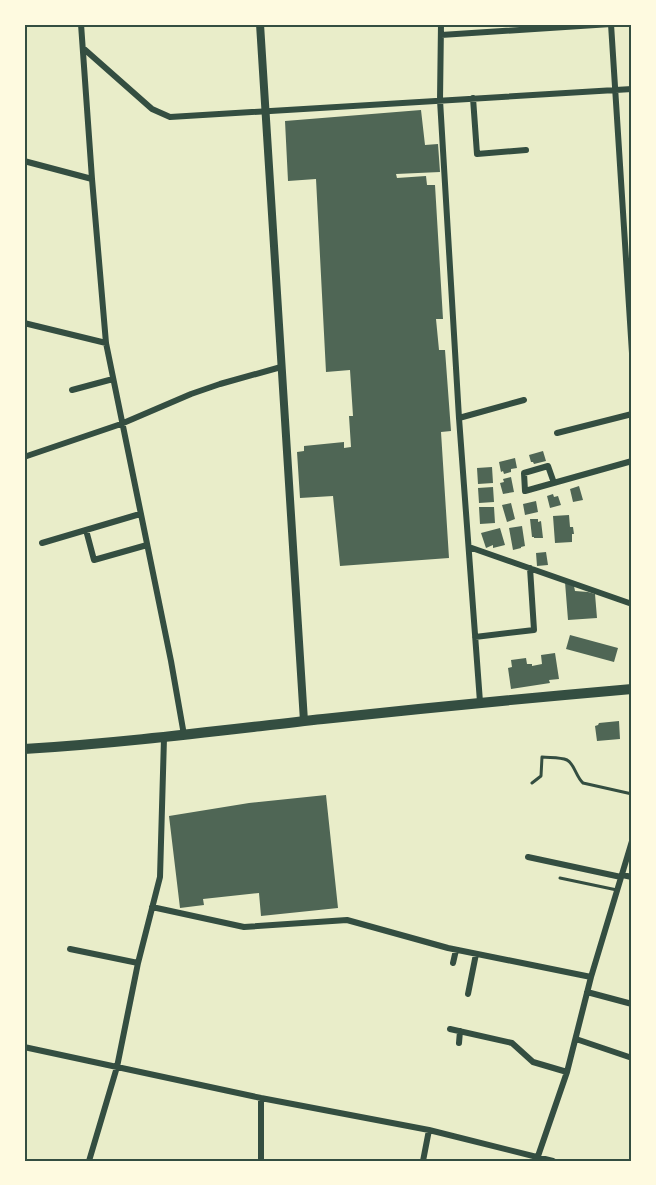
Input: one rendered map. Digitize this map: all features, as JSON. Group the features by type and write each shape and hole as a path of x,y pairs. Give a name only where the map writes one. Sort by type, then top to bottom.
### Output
{"highway":[{"path":"24,749 164,738 480,702 632,689"}],"street":[{"path":"81,24 106,343 184,735"},
{"path":"260,24 304,721"},
{"path":"441,24 440,100 459,418 480,702"},
{"path":"441,35 611,24 632,353"},
{"path":"83,48 152,109 170,117 632,89"},
{"path":"473,98 477,154 526,150"},
{"path":"24,161 92,179"},
{"path":"24,323 106,343"},
{"path":"24,457 121,424 191,394 281,367"},
{"path":"72,390 113,379"},
{"path":"459,418 524,400"},
{"path":"556,434 632,414"},
{"path":"554,483 548,466 524,473 525,491 554,483 632,461"},
{"path":"42,543 140,514"},
{"path":"86,530 94,560 147,545"},
{"path":"469,547 632,604"},
{"path":"475,637 534,630 530,568"},
{"path":"89,1161 117,1067 138,963 160,876 164,738"},
{"path":"537,1159 567,1072 591,977 632,841"},
{"path":"528,857 632,877"},
{"path":"152,907 244,927 347,920 456,950 591,977"},
{"path":"70,949 138,963"},
{"path":"453,963 456,950"},
{"path":"468,994 476,954"},
{"path":"587,992 632,1004"},
{"path":"450,1029 512,1043 534,1062 567,1072"},
{"path":"459,1043 460,1031"},
{"path":"576,1039 632,1058"},
{"path":"24,1047 261,1098 429,1130 537,1159 553,1161"},
{"path":"261,1098 261,1161"},
{"path":"423,1161 429,1130"}],"lane":[{"path":"532,783 541,776 542,757 567,760 572,764 578,779 583,783 632,794"},
{"path":"560,878 617,890"}],"building":[{"path":"421,110 425,145 438,144 440,172 396,174 397,178 426,176 427,185 435,185 443,319 436,319 439,350 445,350 451,431 441,432 449,558 340,566 333,496 300,498 297,452 304,451 304,446 344,442 344,448 351,447 349,416 353,416 350,370 326,372 316,179 288,181 285,121"},
{"path":"543,451 546,461 534,464 531,462 529,455"},
{"path":"515,458 517,468 504,474 503,471 501,472 499,462"},
{"path":"492,467 493,483 478,484 477,468"},
{"path":"511,477 514,492 503,494 500,483 504,482 503,479"},
{"path":"579,486 583,500 573,502 570,489"},
{"path":"493,487 494,502 479,503 478,488"},
{"path":"553,494 554,497 558,496 561,505 550,508 547,496"},
{"path":"536,501 538,512 525,515 523,504"},
{"path":"511,503 515,519 507,522 502,505"},
{"path":"479,507 494,507 495,523 480,524"},
{"path":"569,515 570,527 573,527 574,534 572,534 572,542 555,543 553,516"},
{"path":"530,519 541,521 543,538 532,537"},
{"path":"522,526 525,546 513,550 509,528"},
{"path":"500,528 505,545 493,548 493,545 486,548 481,533"},
{"path":"546,552 548,565 537,566 536,553"},
{"path":"565,582 574,586 575,591 595,594 597,618 568,620"},
{"path":"570,635 618,648 614,662 566,649"},
{"path":"555,653 559,679 549,680 550,683 511,689 508,668 512,667 511,660 526,658 527,664 532,664 532,666 542,664 541,655"},
{"path":"619,721 620,739 597,741 595,726 599,723"},
{"path":"326,795 338,908 261,916 259,893 203,899 204,905 180,908 169,816 249,803"}]}
